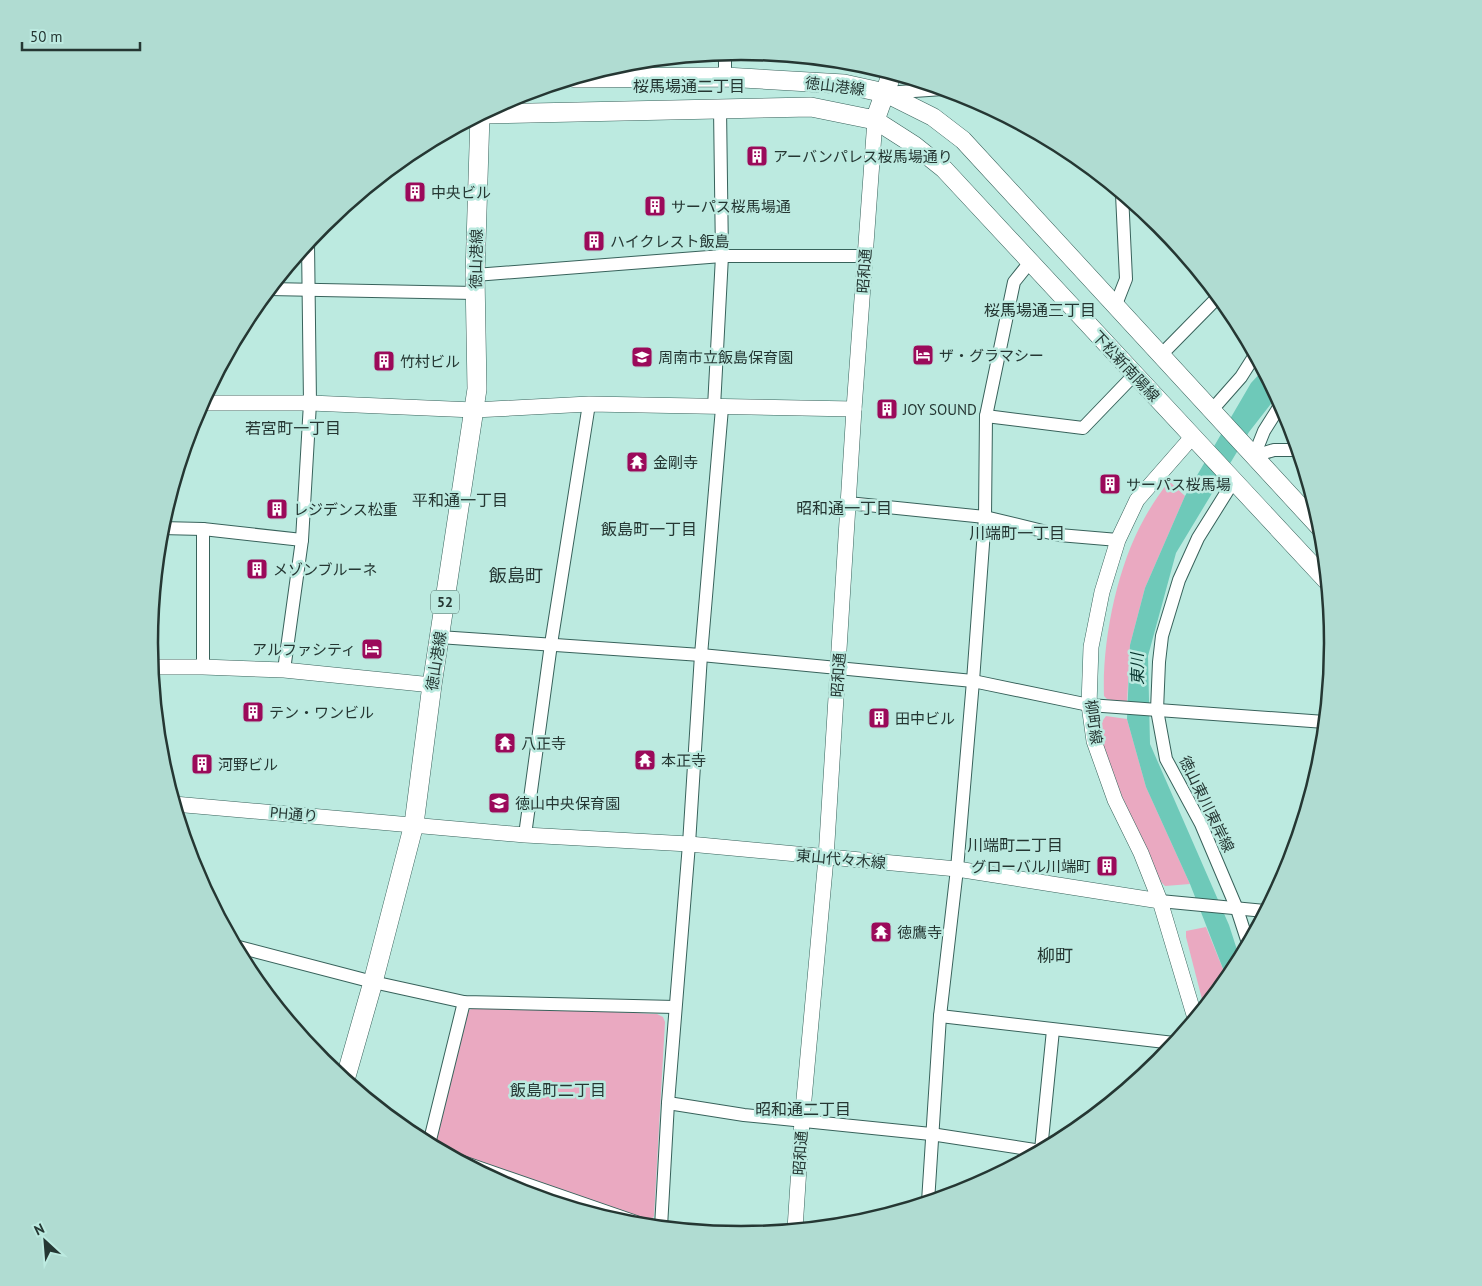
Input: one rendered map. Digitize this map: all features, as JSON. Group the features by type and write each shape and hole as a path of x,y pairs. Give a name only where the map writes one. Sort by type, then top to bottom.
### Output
{"main road":[{"name":"徳山港線","path":"617,73 844,84 885,93"},
{"name":"徳山港線","path":"495,115 811,107 874,120 890,79"},
{"path":"885,93 933,117 963,140 1310,517"},
{"name":"下松新南陽線","path":"874,120 914,145 944,169 1134,376 1320,573"},
{"name":"徳山港線","path":"347,1072 414,824 432,685 477,389 475,284 480,122"}],"street":[{"path":"725,60 725,77"},
{"path":"885,93 925,90"},
{"path":"661,1220 675,1007 690,844 718,408 722,256 720,108"},
{"name":"昭和通","path":"795,1223 802,1121 826,858 874,120"},
{"path":"1116,307 1126,279 1122,203"},
{"path":"284,670 302,540 310,403 308,254"},
{"path":"277,289 308,290 475,284 722,256 865,256"},
{"path":"928,1195 940,1016 957,869 973,681 985,517 986,416 1014,282 1030,262"},
{"path":"1160,356 1214,301"},
{"path":"1211,411 1241,378 1251,361"},
{"path":"986,416 1083,428 1134,376"},
{"path":"210,403 310,403 474,410 589,404 718,408 854,409"},
{"path":"526,835 550,644 589,404"},
{"path":"1254,456 1264,431 1276,412"},
{"name":"柳町線","path":"1192,436 1137,500 1118,540 1102,592 1091,647 1089,705 1094,741 1115,800 1141,853 1160,901 1193,1011"},
{"path":"1254,456 1274,450 1291,450"},
{"name":"徳山東川東岸線","path":"1233,482 1198,538 1179,580 1162,636 1158,662 1157,710 1166,759 1201,824 1245,936"},
{"path":"848,503 985,517 1059,535 1118,540"},
{"path":"169,528 203,529 302,540"},
{"path":"203,529 203,666"},
{"path":"439,637 701,655 973,681 1089,705 1319,722"},
{"path":"159,670 203,666 284,670 432,685"},
{"name":"PH通り","path":"181,805 414,824"},
{"name":"東山代々木線","path":"414,824 526,835 690,844 957,869 1160,901 1259,910"},
{"path":"245,949 373,982 464,1002 675,1007"},
{"path":"431,1137 464,1002"},
{"path":"940,1016 1165,1042"},
{"path":"1042,1142 1053,1030"},
{"path":"668,1103 802,1121 932,1134 1031,1149"},
{"path":"510,1179 585,1204"}],"shaded area":[{"path":"1169,481 1185,496 1145,588 1130,645 1127,703 1107,699 1104,696 1106,652 1113,605 1119,582 1134,538 1150,509"},
{"path":"1106,716 1127,719 1146,787 1190,884 1165,886 1161,882 1120,792 1104,748 1101,723"},
{"path":"1206,927 1224,970 1202,1000 1186,937 1186,931"},
{"path":"480,1006 657,1014 663,1017 665,1022 654,1216 652,1219 637,1217 468,1158 437,1140 436,1137 469,1010"}],"water":[{"name":"東川","path":"1258,375 1272,402 1249,432 1176,553 1148,656 1150,744 1229,925 1237,949 1224,970 1190,884 1146,787 1127,719 1130,645 1145,588 1185,496 1251,383"}],"place":[{"name":"アーバンパレス桜馬場通り","path":"757,156"},
{"name":"中央ビル","path":"415,192"},
{"name":"サーパス桜馬場通","path":"655,206"},
{"name":"ハイクレスト飯島","path":"594,241"},
{"name":"ザ・グラマシー","path":"923,355"},
{"name":"周南市立飯島保育園","path":"642,357"},
{"name":"竹村ビル","path":"384,361"},
{"name":"JOY SOUND","path":"887,409"},
{"name":"金剛寺","path":"637,462"},
{"name":"サーパス桜馬場","path":"1110,484"},
{"name":"レジデンス松重","path":"277,509"},
{"name":"メゾンブルーネ","path":"257,569"},
{"name":"アルファシティ","path":"372,649"},
{"name":"テン・ワンビル","path":"253,712"},
{"name":"田中ビル","path":"879,718"},
{"name":"八正寺","path":"505,743"},
{"name":"本正寺","path":"645,760"},
{"name":"河野ビル","path":"202,764"},
{"name":"徳山中央保育園","path":"499,803"},
{"name":"グローバル川端町","path":"1107,866"},
{"name":"徳鷹寺","path":"881,932"}],"district":[{"name":"桜馬場通二丁目","path":"689,86"},
{"name":"桜馬場通三丁目","path":"1040,310"},
{"name":"若宮町一丁目","path":"293,428"},
{"name":"平和通一丁目","path":"460,500"},
{"name":"昭和通一丁目","path":"844,508"},
{"name":"飯島町一丁目","path":"649,529"},
{"name":"川端町一丁目","path":"1017,533"},
{"name":"飯島町","path":"516,575"},
{"name":"川端町二丁目","path":"1015,845"},
{"name":"柳町","path":"1055,955"},
{"name":"飯島町二丁目","path":"558,1090"},
{"name":"昭和通二丁目","path":"803,1109"}]}
